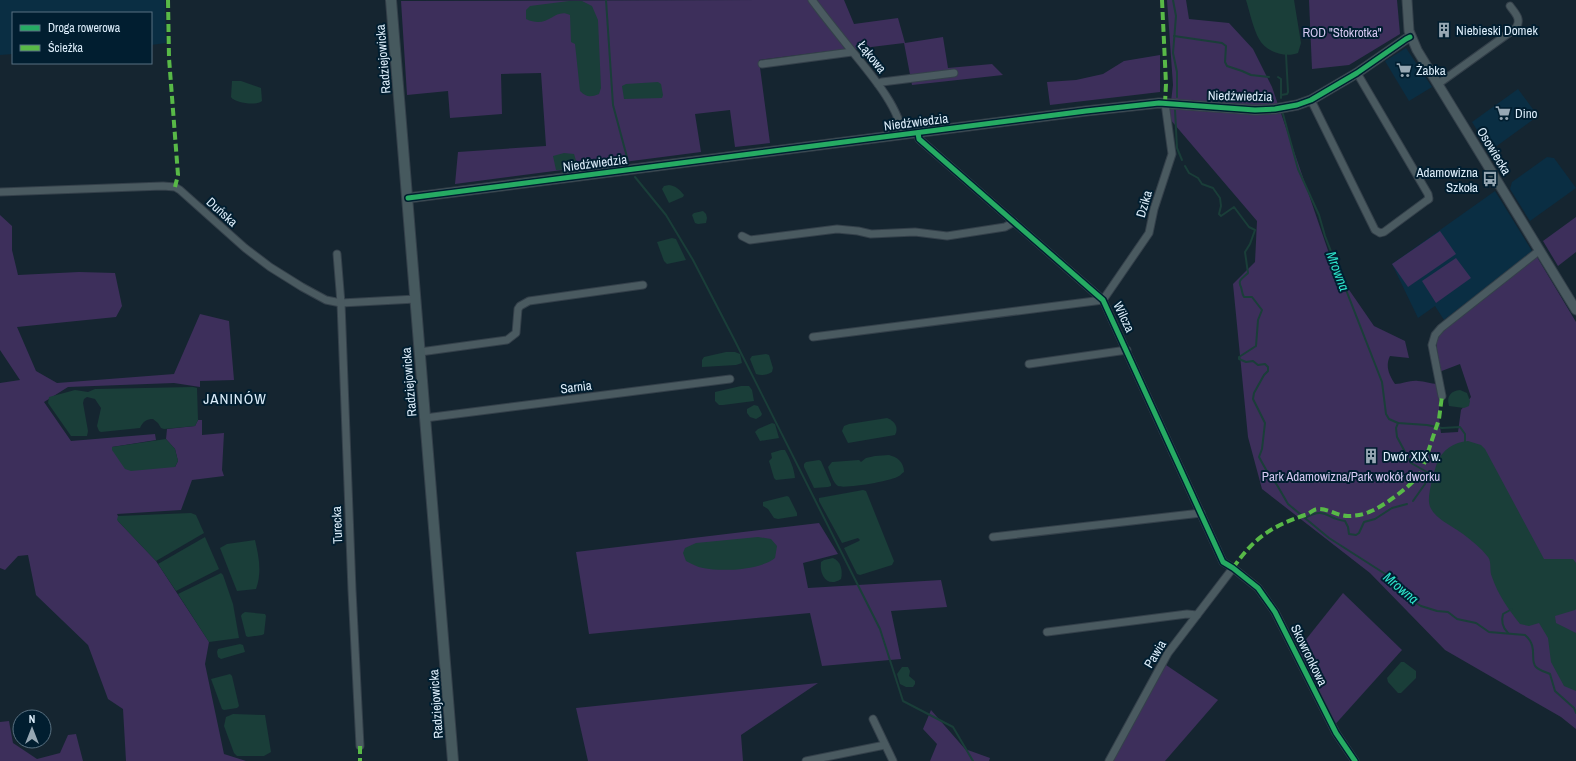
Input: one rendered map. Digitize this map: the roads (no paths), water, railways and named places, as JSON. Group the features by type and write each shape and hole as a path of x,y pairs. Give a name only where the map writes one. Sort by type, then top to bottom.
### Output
{"main road":[{"name":"Radziejowicka","path":"391,0 453,761"}],"street":[{"name":"Łąkowa","path":"812,0 878,84 898,118 902,135"},
{"name":"Osowiecka","path":"1407,0 1410,37 1576,310"},
{"path":"1438,84 1516,28 1519,23 1519,19 1510,6"},
{"name":"Niedźwiedzia","path":"408,198 1086,111 1165,103 1255,110 1281,108 1297,105 1311,100 1357,74 1410,37"},
{"path":"762,64 852,52"},
{"path":"878,84 882,82 954,73"},
{"path":"1311,100 1375,230 1380,233 1384,232 1429,199 1428,194 1357,74"},
{"name":"Dzika","path":"1103,300 1149,233 1154,209 1172,154 1165,103"},
{"name":"Wilcza","path":"918,133 919,139 1103,300 1128,350 1223,562 1233,568"},
{"name":"Duńska","path":"0,192 163,186 175,187 245,248 270,267 326,300 341,303 416,299"},
{"path":"742,236 750,240 837,229 871,234 915,232 947,236 1005,227 1014,222"},
{"path":"1442,396 1432,345 1435,335 1440,328 1540,250"},
{"name":"Turecka","path":"337,254 341,303 352,590 360,746"},
{"path":"420,352 507,340 516,333 518,309 520,306 529,301 643,285"},
{"path":"813,337 1103,300"},
{"path":"1030,364 1128,350"},
{"name":"Sarnia","path":"425,418 730,379"},
{"path":"992,537 1201,513"},
{"name":"Pawia","path":"1109,761 1168,653 1233,568"},
{"name":"Skowronkowa","path":"1233,568 1258,588 1275,612 1336,733 1355,761"},
{"path":"1047,632 1187,614 1197,615"},
{"path":"873,719 893,761"},
{"path":"806,761 885,745"}],"waterway":[{"path":"606,0 613,105 628,161"},
{"name":"Mrowna","path":"1173,0 1176,16 1173,53 1177,72 1177,97"},
{"name":"Mrowna","path":"1174,36 1222,43 1226,46 1225,62 1227,66 1251,75 1269,77"},
{"name":"Mrowna","path":"1281,95 1287,94 1288,92 1286,54"},
{"name":"Mrowna","path":"1278,77 1281,79 1281,98"},
{"name":"Mrowna","path":"1175,110 1177,148 1182,160"},
{"name":"Mrowna","path":"1283,114 1298,169 1319,215 1325,236 1382,382 1386,414 1389,419 1398,423 1427,425 1442,428 1460,427 1465,434 1465,442"},
{"name":"Mrowna","path":"1185,166 1189,173 1198,178 1202,184 1213,188 1220,198 1221,206 1219,214 1221,216 1234,207 1249,227 1255,230 1250,244 1245,252 1248,273 1241,279 1240,283 1244,297 1252,297 1262,310 1258,320 1256,346 1239,357 1239,359 1246,362 1253,361 1258,365 1265,364 1268,367 1268,371 1264,375 1254,393 1253,399 1265,423 1262,449 1259,457 1288,504 1329,538 1390,577 1408,594 1413,601 1421,606 1437,611 1448,612 1457,619 1476,623 1489,632 1525,635 1532,644 1534,664 1539,670 1550,674 1555,691 1574,708 1576,713"},
{"path":"635,177 666,215 693,260 735,341 880,629 903,701 953,727 973,761"},
{"name":"Mrowna","path":"1398,423 1396,428 1397,437 1411,463 1434,476"},
{"path":"1413,501 1425,484 1428,472"},
{"name":"Mrowna","path":"1305,518 1317,513 1326,514 1345,521 1349,534 1356,535 1359,533 1364,522 1375,519 1392,508 1407,504"},
{"name":"Mrowna","path":"1508,633 1503,624 1502,617 1503,614 1512,609"}],"place":[{"name":"Niebieski Domek","path":"1444,30"},
{"name":"Żabka","path":"1404,70"},
{"name":"Dino","path":"1503,113"},
{"name":"Adamowizna Szkoła","path":"1490,179"},
{"name":"Dwór XIX w.","path":"1371,456"}],"district":[{"name":"JANINÓW","path":"235,398"}],"park label":[{"name":"ROD \"Stokrotka\"","path":"1342,32"},
{"name":"Park Adamowizna/Park wokół dworku","path":"1351,476"}]}
